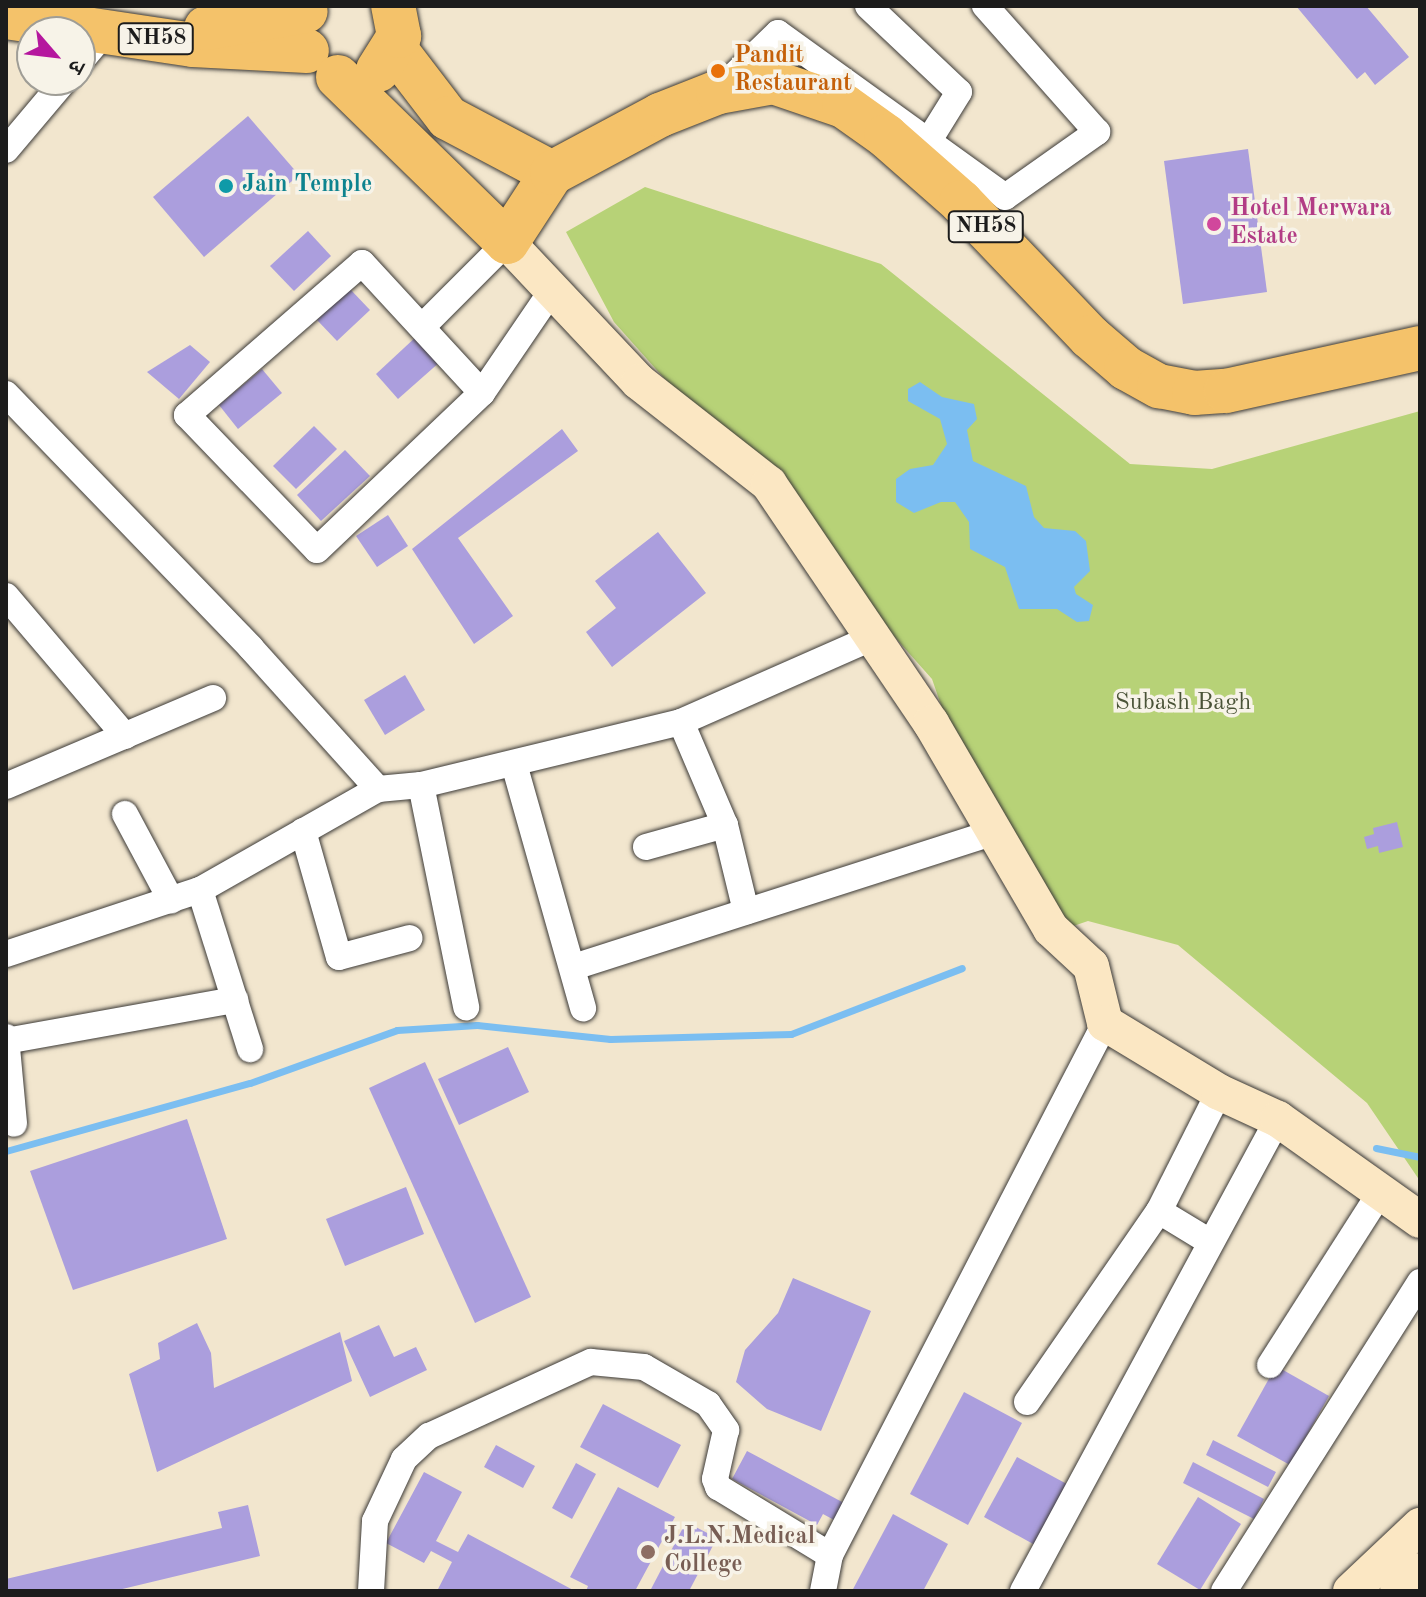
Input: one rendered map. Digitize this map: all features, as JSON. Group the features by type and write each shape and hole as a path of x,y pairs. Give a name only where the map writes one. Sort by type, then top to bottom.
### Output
{"highway":[{"path":"16,6 193,35 207,27"},
{"path":"393,6 399,22 395,49 448,118 552,173"},
{"name":"NH58","path":"96,24 207,27 315,36 378,70 395,49"},
{"path":"315,36 507,242"},
{"name":"NH58","path":"507,242 552,173 660,115 718,92 773,82 844,106 961,202 1090,337 1126,368 1159,386 1226,391 1420,348"}],"street":[{"path":"868,6 959,92 928,142"},
{"path":"718,92 778,33 1005,197 1097,132 985,6"},
{"path":"6,150 52,96"},
{"path":"422,327 507,242 639,382 769,484 874,637 997,831 1051,929 1091,966 1105,1023 830,1555 823,1591"},
{"path":"482,393 362,263 187,415 317,550 482,393 551,292"},
{"path":"6,394 251,648 378,789"},
{"path":"6,596 125,736"},
{"path":"6,954 200,890 378,789 421,785 681,722 874,637"},
{"path":"6,786 213,698"},
{"path":"681,722 725,825 746,911"},
{"path":"514,764 574,967 583,1008"},
{"path":"421,785 466,1007"},
{"path":"125,814 171,900"},
{"path":"646,847 725,825"},
{"path":"303,831 339,957 410,938"},
{"path":"574,967 997,831"},
{"path":"200,890 250,1049"},
{"path":"14,1124 6,1039 235,1000"},
{"path":"1105,1023 1219,1092 1278,1119 1382,1190 1420,1220"},
{"path":"1027,1402 1159,1211 1219,1092"},
{"path":"1023,1591 1278,1119"},
{"path":"1270,1365 1382,1190"},
{"path":"1159,1211 1210,1242"},
{"path":"1224,1591 1420,1282"},
{"path":"371,1591 375,1521 404,1459 429,1436 591,1362 644,1367 708,1404 726,1430 715,1479 718,1487 830,1555"},
{"path":"1358,1589 1420,1526"},
{"path":"1398,1591 1420,1571"}],"green space":[{"name":"Subash Bagh","path":"645,187 881,264 1130,464 1212,469 1420,411 1420,1181 1367,1103 1178,945 1088,921 1044,936 949,783 941,705 932,679 614,322 566,232"}],"water":[{"path":"920,382 942,397 974,404 977,419 967,430 973,461 1026,486 1034,517 1044,528 1075,531 1086,541 1090,571 1074,587 1076,594 1093,605 1089,621 1077,622 1057,609 1019,609 1005,567 970,549 969,522 955,502 941,502 914,513 896,502 896,479 910,469 933,465 947,444 940,419 908,401 908,389"}],"building":[{"path":"1296,6 1366,6 1409,57 1375,85 1365,72 1357,79"},
{"name":"Jain Temple","path":"248,116 299,175 204,257 153,197"},
{"path":"1248,149 1267,292 1183,304 1164,161"},
{"path":"308,231 331,256 294,291 270,266"},
{"path":"350,289 370,310 337,341 317,320"},
{"path":"418,335 441,361 398,399 376,374"},
{"path":"190,345 210,362 179,399 147,372"},
{"path":"262,369 282,393 238,429 219,405"},
{"path":"314,426 337,449 296,489 273,466"},
{"path":"562,429 578,451 458,538 513,616 474,644 412,549"},
{"path":"345,450 370,476 321,521 297,495"},
{"path":"388,515 408,546 377,567 356,536"},
{"path":"658,532 706,593 612,667 586,632 616,608 595,581"},
{"path":"405,675 425,710 385,735 364,700"},
{"path":"1397,822 1403,847 1379,853 1378,846 1367,849 1364,837 1374,834 1373,828"},
{"path":"508,1047 529,1092 459,1125 438,1079"},
{"path":"425,1062 531,1297 475,1323 369,1088"},
{"path":"187,1119 227,1239 73,1290 30,1171"},
{"path":"406,1187 424,1234 345,1266 326,1219"},
{"path":"793,1278 871,1311 821,1431 767,1409 736,1382 745,1350 778,1313"},
{"path":"197,1323 211,1353 214,1388 340,1332 352,1381 157,1472 129,1374 160,1359 158,1343"},
{"path":"379,1325 394,1357 416,1347 427,1370 370,1397 344,1341"},
{"path":"1276,1366 1329,1396 1290,1465 1237,1436"},
{"path":"964,1392 1022,1423 968,1525 910,1494"},
{"path":"603,1404 681,1445 658,1488 580,1447"},
{"path":"1213,1440 1276,1472 1268,1487 1206,1455"},
{"path":"496,1445 535,1466 523,1488 484,1467"},
{"path":"747,1451 844,1503 834,1520 823,1514 817,1525 732,1479"},
{"path":"1017,1457 1076,1489 1044,1550 984,1517"},
{"path":"1193,1462 1264,1499 1254,1519 1183,1483"},
{"path":"576,1463 596,1474 572,1519 552,1508"},
{"path":"424,1472 462,1492 436,1541 458,1552 468,1534 575,1591 437,1591 452,1562 431,1551 424,1563 386,1543"},
{"path":"618,1487 675,1517 635,1591 586,1591 588,1586 570,1577"},
{"path":"1198,1497 1241,1524 1200,1590 1157,1564"},
{"path":"248,1505 260,1556 114,1591 6,1591 6,1579 222,1528 218,1512"},
{"path":"893,1514 948,1544 923,1591 852,1591"},
{"path":"686,1522 717,1538 689,1591 650,1591"}],"waterway":[{"path":"6,1151 250,1083 397,1030 477,1025 610,1039 791,1034 962,968"},
{"path":"1376,1148 1420,1157"}],"place":[{"name":"Pandit Restaurant","path":"718,71"},
{"name":"Jain Temple","path":"226,186"},
{"name":"Hotel Merwara Estate","path":"1214,224"},
{"name":"J.L.N.Medical College","path":"648,1552"}]}
